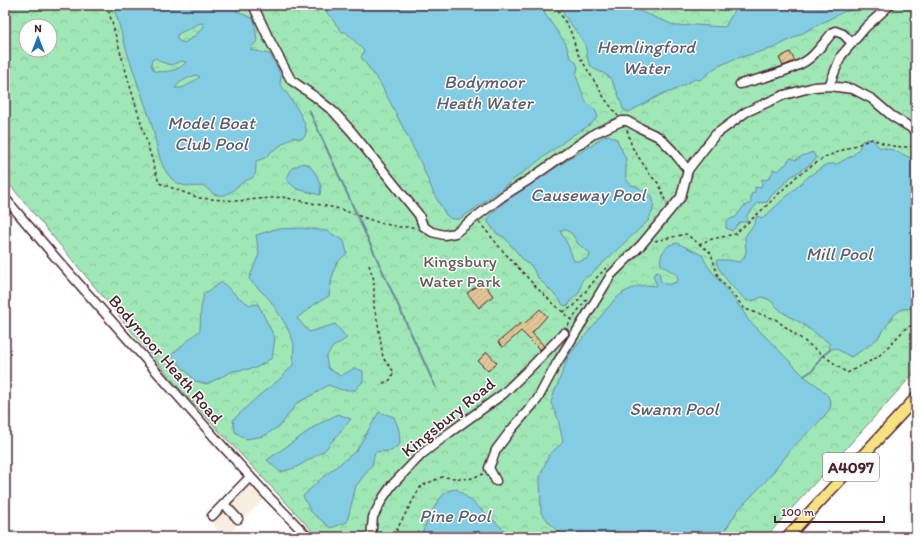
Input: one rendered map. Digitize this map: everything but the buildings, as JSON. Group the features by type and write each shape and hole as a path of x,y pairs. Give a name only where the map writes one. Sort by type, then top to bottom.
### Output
{"main road":[{"name":"A4097","path":"787,537 916,398"}],"street":[{"path":"253,5 291,80 334,112 419,215 423,226 432,232 444,235 455,233 503,196 530,179 595,133 622,121 627,121 659,137 688,170"},
{"path":"829,86 841,56 866,27 890,5"},
{"path":"740,84 796,67 810,58 835,31 842,34 852,42"},
{"path":"496,481 489,468 496,450 537,400 556,363 611,275 642,244 681,197 688,170 715,135 746,112 784,95 814,87 829,86 853,89 872,99 892,116 916,130"},
{"name":"Bodymoor Heath Road","path":"5,198 250,477 308,537"},
{"name":"Kingsbury Road","path":"371,537 373,517 392,485 422,454 503,394 564,333"},
{"path":"212,516 250,477"},
{"path":"224,504 238,519"}],"path":[{"path":"107,5 159,183 199,198 237,201 282,196 336,208 380,223 400,227 423,226"},
{"path":"555,5 570,30 578,54 605,99 626,124 632,147 650,176 658,183 666,204"},
{"path":"699,244 712,239 735,234 761,212 797,176 825,157 872,139 891,146 916,146"},
{"path":"476,218 503,251 538,289 571,320"},
{"path":"642,244 686,234 710,253 718,278 745,309 775,319 847,373 878,357 907,327 916,325"},
{"path":"563,312 574,306 598,276 613,261"},
{"path":"368,266 374,280 374,307 383,358 394,372 390,380 380,385"},
{"path":"396,537 397,529 421,486 442,477 469,479 491,471"}],"shaded area":[{"path":"250,487 254,488 264,499 225,537 205,515 232,490 238,497"}],"green space":[{"name":"Kingsbury Water Park","path":"5,5 916,5 916,371 766,537 318,537 178,387 5,179"}],"water":[{"name":"Model Boat Club Pool","path":"113,5 244,5 236,11 254,19 257,41 251,50 270,54 281,75 280,84 296,106 303,119 306,130 305,136 301,139 293,137 265,158 256,161 254,176 225,195 212,193 204,186 187,186 175,182 167,173 160,159 151,122","holes":["203,23 204,27 184,43 177,39 177,35","156,58 161,62 171,65 182,61 186,62 176,69 158,72 154,71 151,65 152,60","196,75 200,77 182,88 175,88 187,79"]},
{"name":"Bodymoor Heath Water","path":"321,5 542,5 545,14 566,44 570,57 575,61 578,67 576,76 586,102 595,110 598,116 584,129 573,135 473,210 459,219 451,219 446,215 434,194 421,163 380,83 361,57 364,51 346,32 342,32"},
{"name":"Hemlingford Water","path":"560,5 625,5 676,26 694,25 725,27 736,5 863,5 854,10 843,12 774,48 734,59 715,68 700,80 695,79 671,92 666,92 629,112 623,109 611,79 605,74 595,70 589,64 585,45 565,16"},
{"name":"Causeway Pool","path":"609,135 617,140 626,159 626,179 631,185 636,186 652,196 654,203 653,209 648,221 589,276 583,279 577,296 572,299 569,305 565,306 538,278 531,265 526,263 504,237 497,234 488,222 489,216 507,200 604,136","holes":["564,229 571,233 578,244 590,253 589,258 574,261 568,245 560,231"]},
{"name":"Mill Pool","path":"868,139 873,140 879,147 893,150 916,160 916,308 902,309 895,314 877,339 851,357 835,348 830,350 829,343 801,323 782,312 770,300 762,297 747,301 725,278 716,262 717,260 728,260 739,262 744,258 746,252 745,237 755,223 757,216 763,218 809,176 827,164 837,164 853,155 859,149 862,141"},
{"path":"813,152 816,159 792,176 772,195 767,202 758,203 747,215 747,222 740,222 732,231 726,228 726,222 732,218 735,218 744,206 750,204 751,194 755,192 755,187 760,188 762,179 767,180 773,172 773,169 778,171 791,158 796,160"},
{"path":"303,163 309,165 316,174 321,186 320,195 297,189 286,180 292,168"},
{"path":"302,228 327,231 344,241 347,253 336,264 329,296 315,304 297,318 309,332 335,324 347,338 333,347 326,357 328,368 340,376 355,368 363,371 363,381 355,390 342,390 328,385 297,403 281,425 264,436 246,439 235,432 233,420 257,397 279,380 293,365 294,343 286,325 270,300 249,279 259,254 256,235 276,229"},
{"name":"Swann Pool","path":"677,243 702,255 707,265 741,308 749,321 804,376 828,396 831,403 830,409 795,445 765,482 738,510 728,526 718,537 562,537 541,513 540,476 549,455 563,442 558,419 551,403 569,355 615,299 620,295 639,286 656,286 657,284 653,275 657,272 660,274 661,281 665,284 672,284 678,281 677,275 661,265 662,254 669,245"},
{"path":"222,282 238,297 250,305 258,304 275,338 272,358 256,368 233,371 207,384 195,381 171,355 200,330 201,308 204,294"},
{"path":"379,412 394,417 399,430 400,444 391,451 375,452 372,465 356,486 347,522 331,528 311,512 303,496 322,478 356,451"},
{"path":"338,414 351,419 324,451 295,468 280,472 267,460 317,425"},
{"name":"Pine Pool","path":"457,489 512,537 421,537 425,525 441,497 450,490"}],"waterway":[{"path":"309,110 436,388"},
{"path":"804,376 813,370 821,357 830,350"}]}
